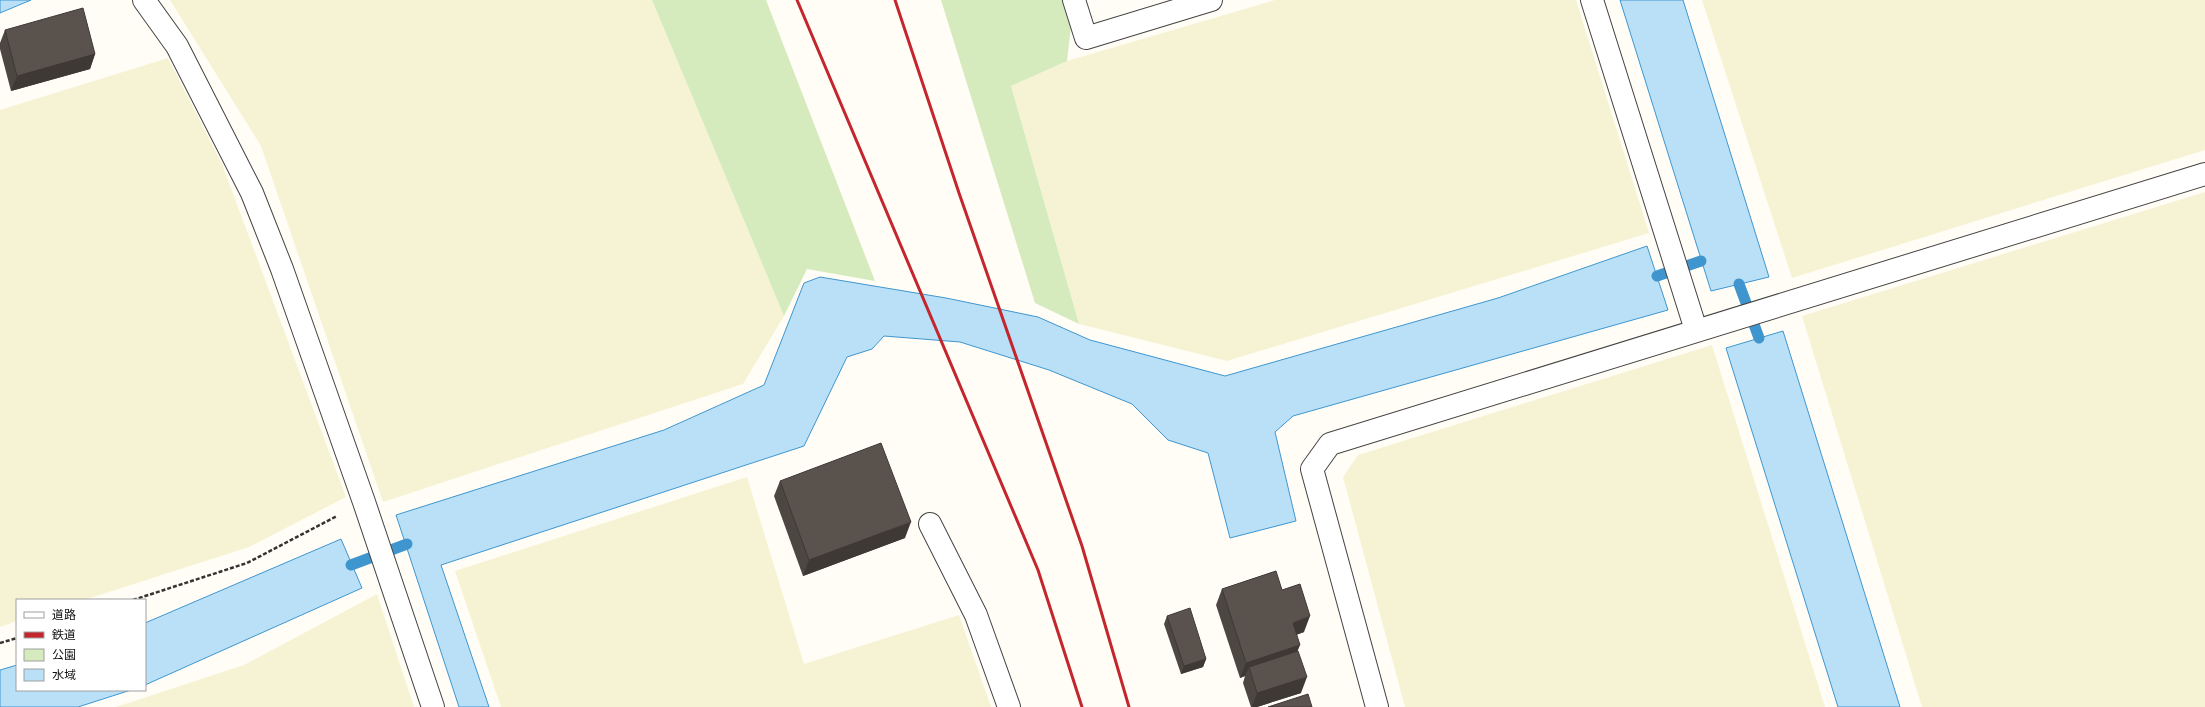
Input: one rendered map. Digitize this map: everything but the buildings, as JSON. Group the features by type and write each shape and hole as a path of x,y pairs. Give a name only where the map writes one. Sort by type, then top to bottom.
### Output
{"street":[{"path":"144,0 177,46 252,193 282,269 364,502 433,707"},
{"path":"1074,0 1086,38 1211,0"},
{"path":"1592,0 1696,330"},
{"path":"1377,707 1312,469 1330,444 2205,174"},
{"path":"930,524 976,615 1008,707"}],"path":[{"path":"136,599 247,563 364,502"},
{"path":"0,643 16,638"}],"shaded area":[{"path":"170,0 652,0 784,316 743,384 383,502 261,146"},
{"path":"1275,0 1576,0 1649,233 1227,361 1079,324 1011,86 1067,61"},
{"path":"1702,0 2205,0 2205,150 1792,278"},
{"path":"168,58 222,164 346,497 249,547 87,599 16,599 16,621 0,627 0,110"},
{"path":"2205,192 2205,707 1922,707 1802,316"},
{"path":"1712,345 1825,707 1405,707 1343,477 1358,455"},
{"path":"747,477 804,664 959,615 991,707 501,707 455,571"},
{"path":"377,594 414,707 116,707 244,665"}],"green space":[{"path":"652,0 766,0 875,281 807,269 784,316"},
{"path":"941,0 1074,0 1067,61 1011,86 1079,324 1035,303"}],"water":[{"path":"0,0 31,0 0,13"},
{"path":"1620,0 1683,0 1769,277 1711,291"},
{"path":"1647,246 1668,310 1293,416 1275,432 1296,521 1230,538 1208,453 1168,440 1132,404 1049,370 960,342 884,336 872,349 847,357 804,446 441,565 489,707 459,707 396,515 664,430 764,385 804,283 820,277 946,298 1038,317 1090,340 1225,376 1498,298"},
{"path":"1783,331 1900,707 1838,707 1726,348"},
{"path":"341,539 362,588 146,685 146,623"},
{"path":"16,665 16,691 128,691 78,707 0,707 0,670"}],"waterway":[{"path":"1657,276 1701,261"},
{"path":"1739,284 1759,338"},
{"path":"351,565 407,544"}],"railway":[{"path":"797,0 1038,570 1082,707"},
{"path":"895,0 959,193 1082,546 1129,707"}]}
